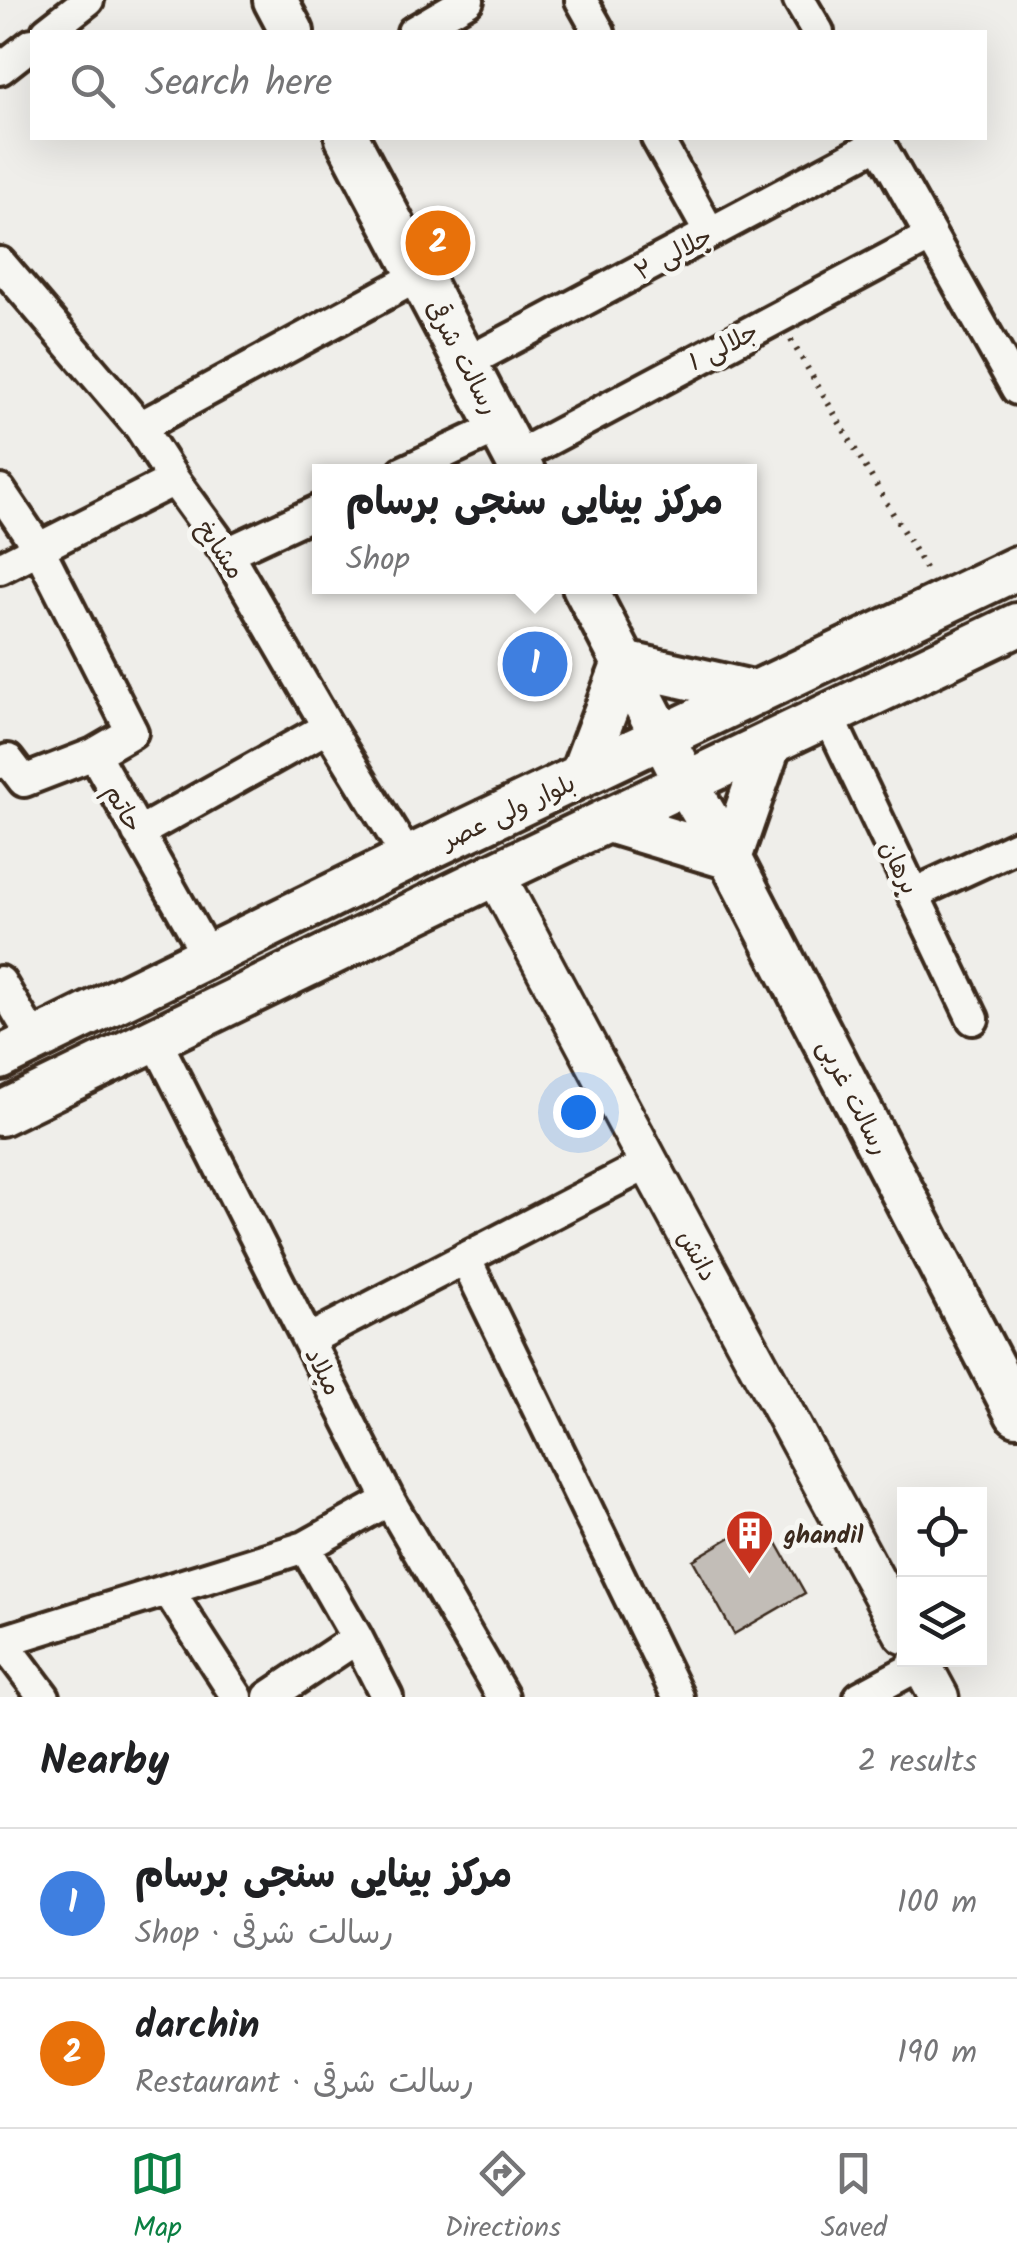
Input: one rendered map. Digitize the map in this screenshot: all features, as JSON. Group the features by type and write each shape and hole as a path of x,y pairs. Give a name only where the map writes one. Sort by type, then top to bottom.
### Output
{"main road":[{"path":"274,0 291,30"},
{"name":"رسالت شرقی","path":"348,140 513,452"},
{"name":"بلوار ولی عصر","path":"18,1049 1017,568"},
{"path":"588,594 664,737"},
{"name":"بلوار ولی عصر","path":"0,1114 828,715 1014,637"},
{"path":"624,663 756,693"},
{"path":"580,776 624,663"},
{"name":"رسالت غربی","path":"664,737 1017,1414"},
{"path":"608,822 730,858 770,743"}],"street":[{"path":"50,30 88,0"},
{"path":"416,30 468,0"},
{"path":"580,0 598,30"},
{"path":"800,0 817,30"},
{"path":"0,69 30,46"},
{"path":"658,140 710,233"},
{"path":"878,140 1017,388"},
{"name":"جلالی ۲","path":"466,364 878,140"},
{"name":"جلالی 1","path":"447,464 513,452 931,236"},
{"name":"مشایخ","path":"0,263 140,427 227,553 408,858"},
{"path":"140,427 420,275"},
{"path":"0,568 174,480"},
{"path":"0,491 39,549 132,732 94,754"},
{"path":"227,553 312,514"},
{"name":"برهان","path":"828,715 972,1018"},
{"path":"138,834 328,727"},
{"name":"حاتم","path":"0,764 8,760 24,781 94,754 208,956"},
{"path":"913,894 1017,846"},
{"name":"دانش","path":"495,874 897,1620"},
{"path":"0,982 18,1049"},
{"name":"میلاد","path":"155,1039 389,1500 502,1697"},
{"path":"308,1340 648,1164"},
{"path":"465,1258 678,1697"},
{"path":"44,1697 1,1642 305,1547 389,1500"},
{"path":"305,1547 388,1697"},
{"path":"168,1590 237,1697"},
{"path":"269,1697 357,1638"},
{"path":"860,1697 915,1667"}],"path":[{"path":"778,317 945,602"}],"building":[{"name":"ghandil","path":"763,1518 805,1593 734,1634 693,1560"}],"place":[{"name":"darchin","path":"438,243"},
{"name":"مرکز بینایی سنجی برسام","path":"535,664"},
{"name":"ghandil","path":"749,1576"}]}
